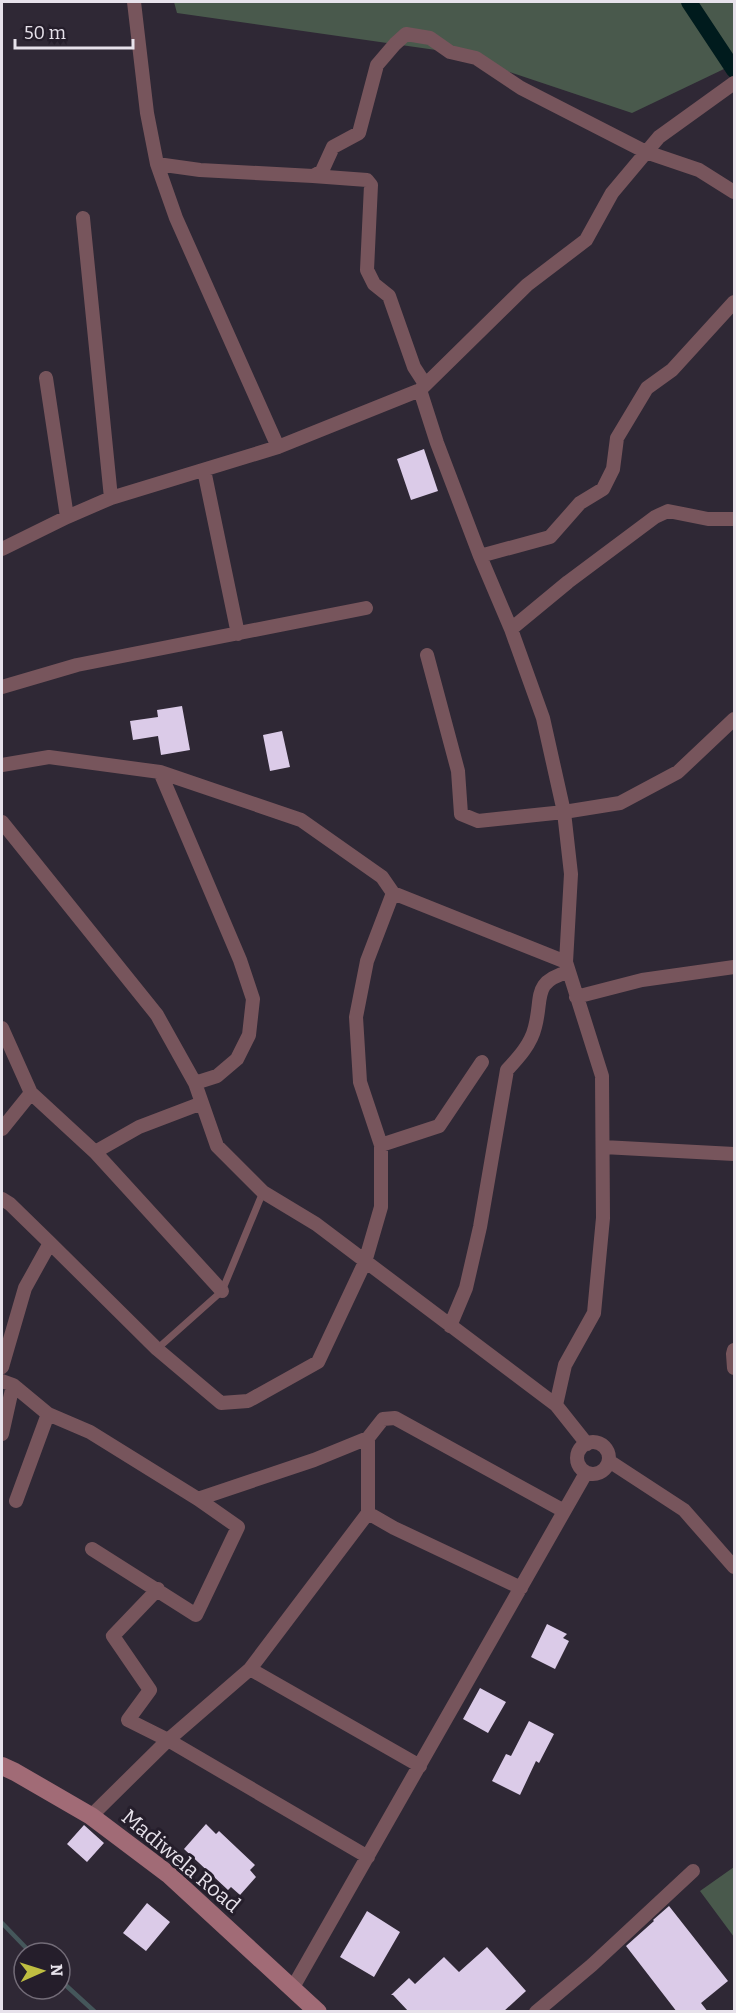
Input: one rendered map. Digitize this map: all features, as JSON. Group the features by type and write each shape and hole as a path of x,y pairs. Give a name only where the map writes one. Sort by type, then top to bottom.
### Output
{"main road":[{"name":"Madiwela Road","path":"2,1766 91,1816 168,1874 318,2012"}],"street":[{"path":"134,2 147,113 158,164 176,218 279,447"},
{"path":"313,176 322,171 333,147 359,134 377,65 405,34 430,38 450,51 476,58 521,88 646,152 699,170 735,192"},
{"path":"2,549 111,498 279,447 423,387 527,285 586,240 612,193 659,137 735,83"},
{"path":"158,164 200,170 366,180 372,185 367,270 374,284 389,296 423,387 437,442 480,556 512,629 543,718 564,812 571,874 567,967 602,1076 603,1218 594,1313 565,1365 556,1405"},
{"path":"83,218 111,498"},
{"path":"480,556 550,537 580,504 603,489 613,469 617,438 647,388 672,370 735,302"},
{"path":"46,378 67,517"},
{"path":"204,470 238,634"},
{"path":"512,629 568,582 655,517 668,512 708,519 735,519"},
{"path":"2,687 77,665 366,608"},
{"path":"427,655 458,771 461,814 478,821 564,812 620,803 678,772 735,719"},
{"path":"2,765 49,757 160,772 301,820 382,877 393,893 567,967"},
{"path":"160,772 240,960 253,999 249,1035 237,1059 217,1076 195,1083"},
{"path":"2,822 157,1015 195,1083 217,1146 263,1192 316,1224 556,1405 587,1443"},
{"path":"2,1199 10,1204 157,1349 221,1403 248,1401 318,1362 365,1262 381,1207 381,1145 360,1082 356,1017 367,961 393,893"},
{"path":"450,1326 466,1288 480,1227 507,1070 524,1051 535,1028 542,989 552,977 567,967"},
{"path":"576,997 642,980 735,967"},
{"path":"2,1028 31,1094 95,1152 222,1292"},
{"path":"381,1145 439,1126 482,1062"},
{"path":"2,1129 31,1094"},
{"path":"95,1152 139,1126 202,1103"},
{"path":"603,1147 735,1154"},
{"path":"2,1367 25,1288 50,1243"},
{"path":"735,1350 733,1354 735,1368"},
{"path":"7,1383 48,1414 90,1432 198,1499 238,1527 196,1615 92,1549"},
{"path":"2,1434 7,1383"},
{"path":"16,1501 48,1414"},
{"path":"198,1499 314,1460 368,1438 384,1419 395,1418 564,1510"},
{"path":"91,1816 168,1740 250,1669 368,1513 368,1438"},
{"path":"609,1461 603,1471 592,1474 586,1473 578,1464 582,1447 587,1443 594,1442 606,1448 609,1461 684,1510 735,1567"},
{"path":"292,1989 586,1473"},
{"path":"368,1513 394,1528 521,1588"},
{"path":"158,1589 113,1636 150,1690 128,1720 168,1740 368,1857"},
{"path":"250,1669 420,1766"},
{"path":"536,2012 592,1965 693,1871"}],"lane":[{"path":"157,1349 222,1292 263,1192"}],"green space":[{"path":"174,2 734,2 734,60 724,69 632,113 450,52 177,13"},
{"path":"734,1867 734,1937 700,1891"}],"building":[{"path":"424,449 438,491 411,500 397,459"},
{"path":"182,706 190,750 161,755 158,736 133,740 130,721 158,717 157,710"},
{"path":"282,731 290,767 270,771 263,735"},
{"path":"547,1624 567,1634 563,1638 569,1641 555,1669 531,1657"},
{"path":"480,1688 506,1702 488,1733 463,1719"},
{"path":"529,1721 554,1734 539,1763 536,1761 520,1795 492,1781 506,1754 511,1756"},
{"path":"206,1824 216,1834 219,1831 255,1865 250,1870 256,1877 240,1895 231,1887 228,1890 184,1849"},
{"path":"84,1825 104,1843 87,1862 67,1844"},
{"path":"147,1903 170,1922 146,1951 123,1933"},
{"path":"669,1906 728,1981 701,2003 708,2012 677,2012 626,1946"},
{"path":"367,1911 400,1932 374,1977 340,1957"},
{"path":"487,1947 526,1991 503,2012 409,2012 391,1995 409,1978 415,1984 444,1957 459,1972"}],"waterway":[{"path":"689,2 734,70"},
{"path":"2,1923 19,1941"},
{"path":"72,1991 95,2012"}]}
